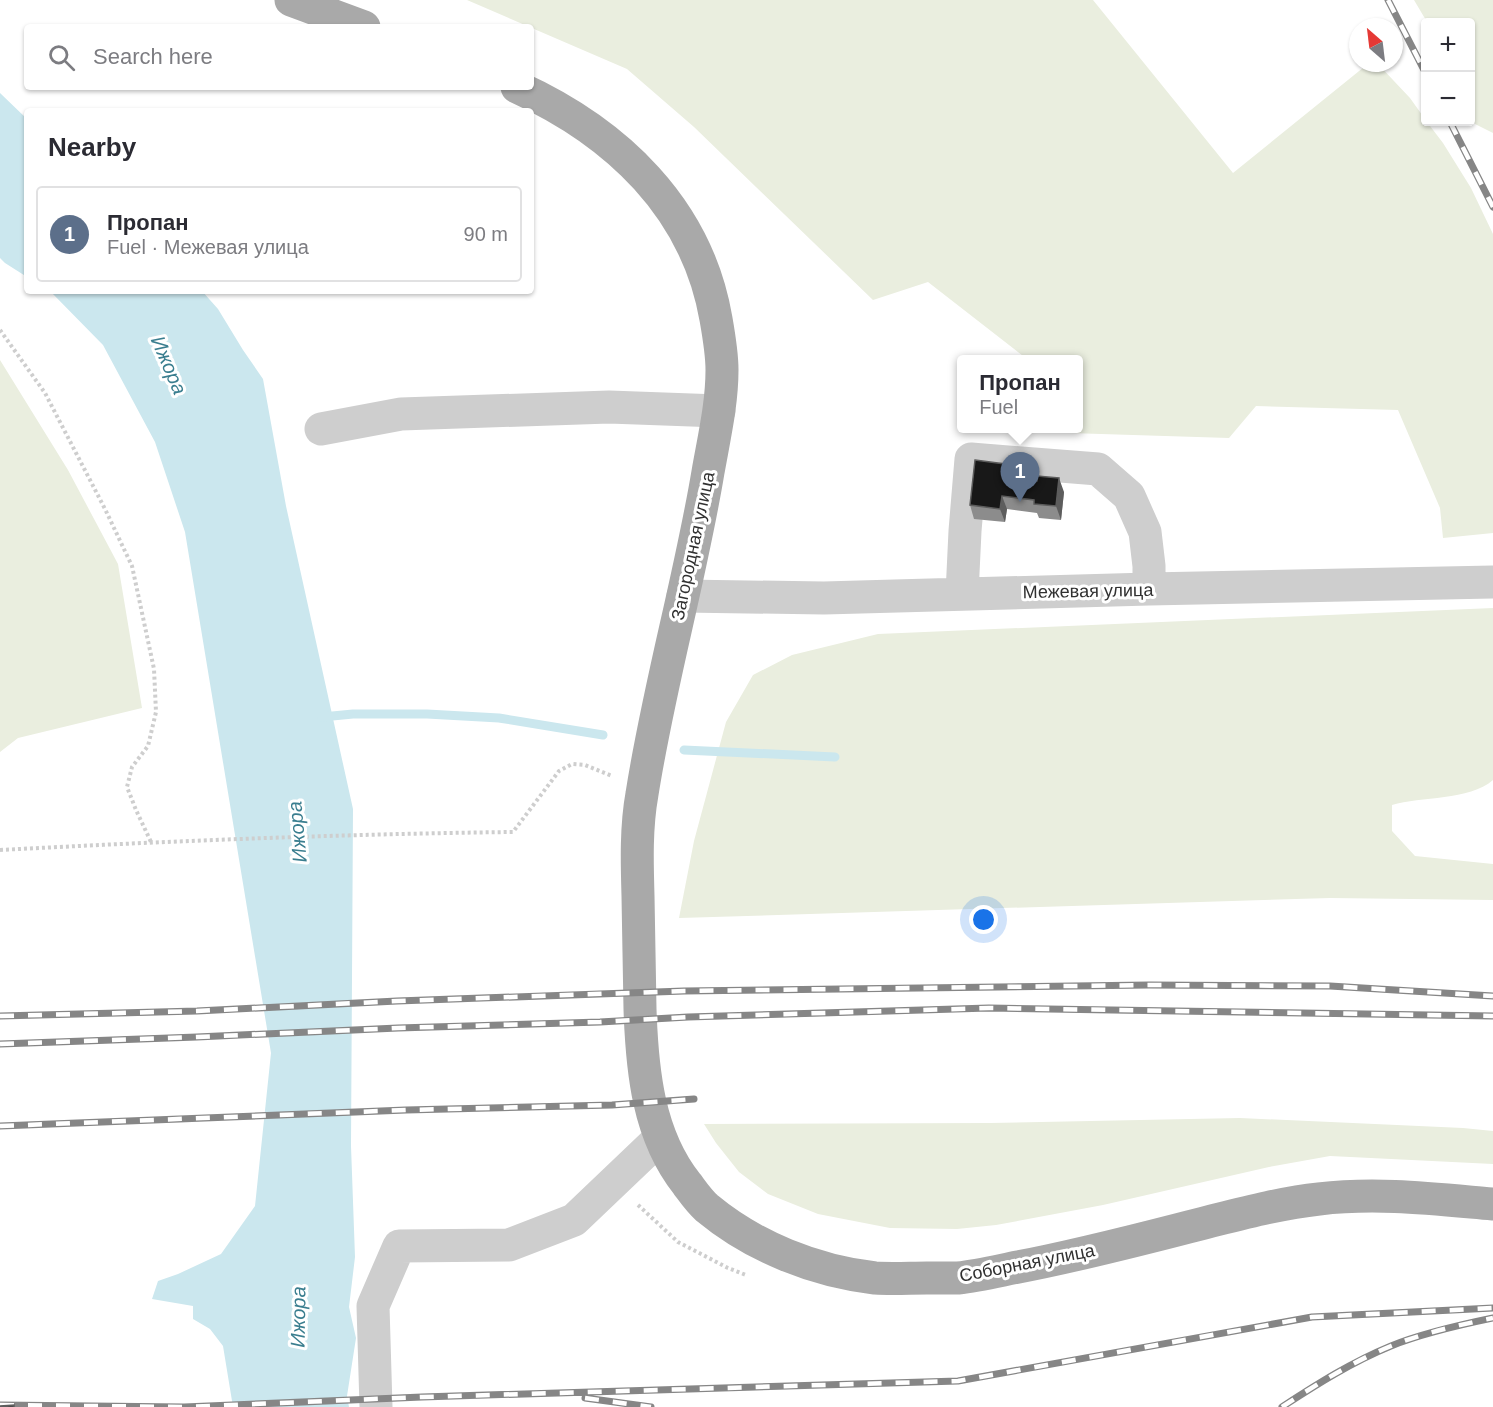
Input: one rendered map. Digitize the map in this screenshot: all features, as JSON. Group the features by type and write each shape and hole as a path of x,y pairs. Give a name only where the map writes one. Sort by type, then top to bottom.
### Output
{"main road":[{"path":"291,0 356,24"},
{"name":"Загородная улица","path":"523,90 586,126 633,164 659,191 675,214 703,269 712,298 720,339 722,371 718,411 702,510 659,704 639,816 637,875 641,1039 647,1089"},
{"name":"Соборная улица","path":"647,1089 660,1138 677,1171 703,1204 737,1230 780,1253 826,1269 878,1278 961,1278 1055,1260 1250,1211 1317,1199 1410,1196 1493,1204"}],"street":[{"path":"321,429 401,414 609,407 718,411"},
{"path":"962,594 971,459 1098,469 1129,496 1145,532 1149,589"},
{"name":"Межевая улица","path":"683,596 824,598 1493,582"},
{"path":"376,1407 373,1306 399,1246 509,1245 574,1220 660,1138"}],"path":[{"path":"0,330 45,393 132,566 154,669 156,712 148,746 132,767 127,787 151,842"},
{"path":"0,850 191,840 513,832 559,771 572,764 585,765 613,776"}],"shaded area":[{"path":"467,0 1093,0 1233,173 1358,72 1385,72 1421,113 1421,126 1430,126 1443,143 1471,188 1493,234 1493,533 1443,538 1440,508 1398,410 1256,406 1229,438 1069,433 1083,433 1083,355 1022,355 928,282 873,300 694,127 627,69 534,29 534,24 523,24"},
{"path":"1414,0 1493,0 1493,133 1475,124 1475,18 1425,18"},
{"path":"0,360 68,470 118,564 142,708 18,738 0,752"},
{"path":"1493,608 1493,780 1471,792 1392,805 1392,831 1415,856 1493,864 1493,900 1330,898 679,918 694,841 726,722 753,675 792,655 878,634"},
{"path":"1240,1118 1493,1131 1493,1164 1330,1156 1269,1167 1103,1205 996,1225 957,1229 890,1228 818,1214 768,1194 739,1172 704,1124 990,1123"}],"water":[{"path":"0,93 24,116 24,275 0,258"},
{"name":"Ижора","path":"53,294 205,294 218,309 263,379 286,506 353,809 351,1146 355,1257 349,1307 356,1338 347,1396 349,1407 233,1407 223,1346 210,1329 193,1319 193,1306 152,1299 158,1281 221,1254 255,1206 271,1053 185,532 155,442 103,345"}],"building":[{"path":"975,460 1005,464 1003,477 1037,481 1037,476 1059,478 1056,506 1034,504 1034,500 1002,496 1000,509 970,505"}],"waterway":[{"path":"322,717 353,714 427,714 499,718 603,735"},
{"path":"684,750 835,757"}],"railway":[{"path":"1388,0 1425,72"},
{"path":"1452,126 1493,207"},
{"path":"0,1016 197,1011 684,991 1149,985 1330,986 1493,996"},
{"path":"0,1044 688,1017 989,1008 1493,1016"},
{"path":"0,1126 406,1110 612,1105 694,1099"},
{"path":"0,1405 184,1407 422,1397 958,1381 1312,1317 1493,1308"},
{"path":"1282,1407 1335,1374 1391,1346 1428,1333 1493,1318"},
{"path":"585,1398 651,1407"}],"place":[{"name":"Пропан","path":"1020,502"}]}
